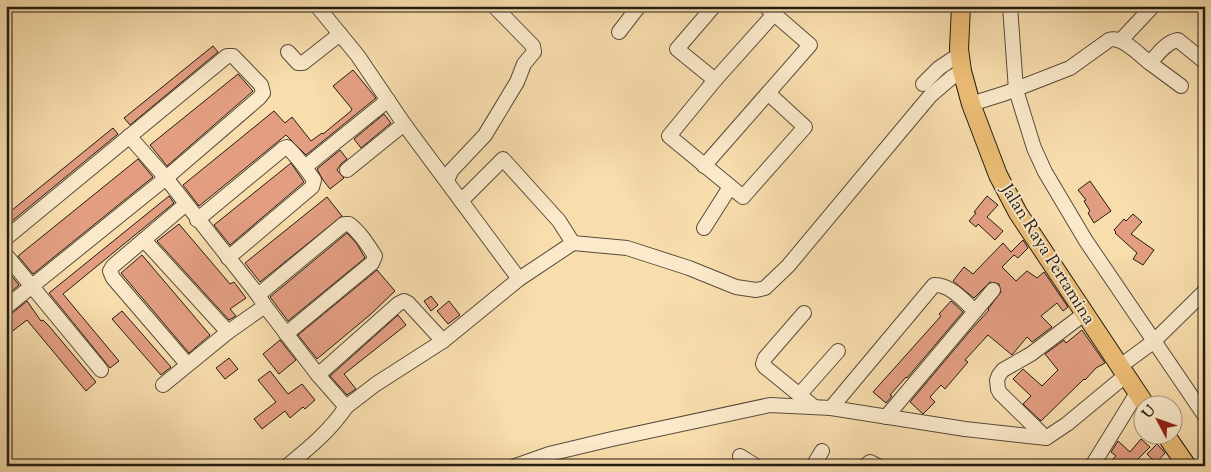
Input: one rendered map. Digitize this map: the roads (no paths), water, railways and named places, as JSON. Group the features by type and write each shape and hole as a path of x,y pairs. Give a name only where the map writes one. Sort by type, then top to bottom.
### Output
{"main road":[{"name":"Jalan Raya Pertamina","path":"961,6 959,24 961,62 978,102 998,175 1018,213 1138,394"},
{"path":"1172,444 1187,466"}],"street":[{"path":"447,181 451,171 485,135 516,82 524,64 534,52 534,46 494,6"},
{"path":"619,32 639,6"},
{"path":"714,6 677,49 715,80"},
{"path":"1010,6 1011,91 1045,172 1086,242 1151,344 1205,416"},
{"path":"1121,40 1153,6"},
{"path":"318,7 358,56 404,124 520,279"},
{"path":"704,166 810,45 770,10 669,136 704,166 743,197 805,127 768,93"},
{"path":"288,52 298,63 303,63 340,34"},
{"path":"978,102 1070,68 1114,38 1121,40 1181,86"},
{"path":"1150,63 1163,48 1175,40 1178,40 1191,53 1205,62"},
{"path":"6,238 229,54 261,86 263,93 259,98 166,178 6,307"},
{"path":"923,84 939,68 961,62"},
{"path":"287,466 319,440 337,421 346,407 376,384 443,341 520,279 573,243 627,248 680,265 736,287 756,290 765,288 788,266 930,96 951,78 961,62"},
{"path":"305,167 388,100"},
{"path":"347,170 404,124"},
{"path":"129,136 166,178 318,375 346,407"},
{"path":"197,220 284,148 287,147 305,167 314,180 312,187 228,258"},
{"path":"461,200 503,159 559,221 573,243"},
{"path":"704,228 730,187"},
{"path":"186,204 110,270 113,278 187,364"},
{"path":"163,385 228,332 344,224 354,227 375,256 372,263 286,334"},
{"path":"144,240 228,332"},
{"path":"6,255 101,370"},
{"path":"830,408 934,285 938,284 950,290 975,311"},
{"path":"886,417 993,290"},
{"path":"515,466 558,452 770,405 830,408 965,429 1046,438 1067,424 1205,290"},
{"path":"318,375 398,304 404,301 443,341"},
{"path":"804,313 763,361 765,367 813,406"},
{"path":"1046,438 998,389 999,374 1008,366 1031,354 1084,314"},
{"path":"800,394 838,351"},
{"path":"1091,464 1134,408"},
{"path":"813,466 822,451"},
{"path":"740,456 756,466"},
{"path":"865,466 870,462 878,466"}]}
